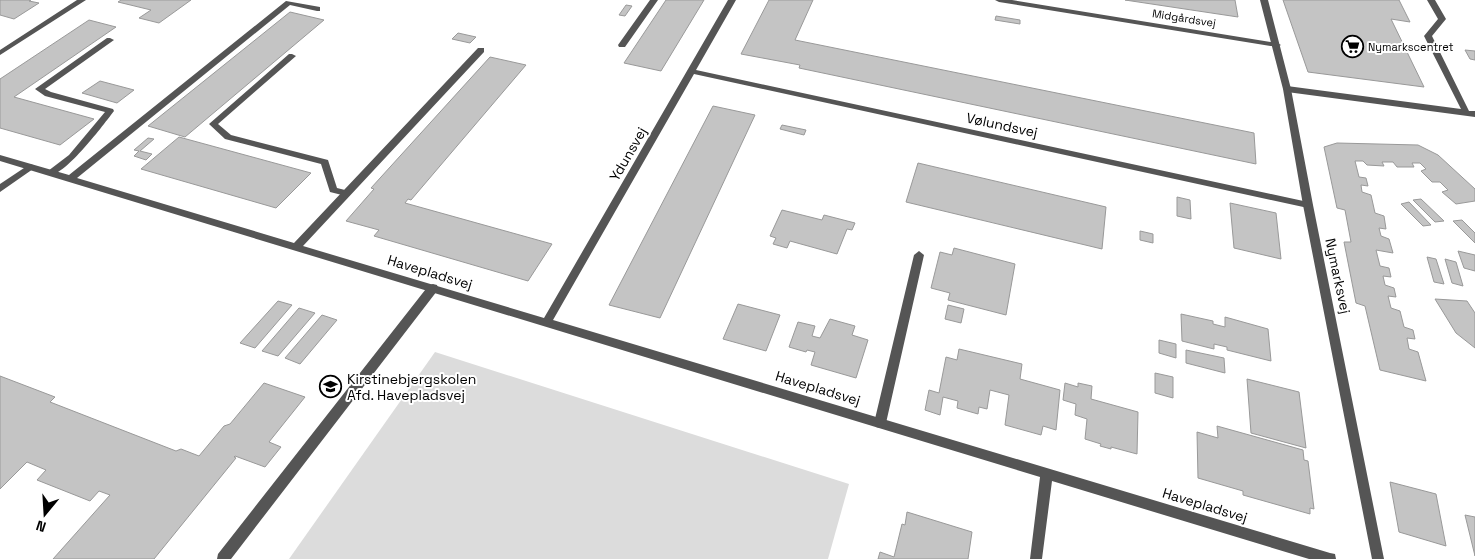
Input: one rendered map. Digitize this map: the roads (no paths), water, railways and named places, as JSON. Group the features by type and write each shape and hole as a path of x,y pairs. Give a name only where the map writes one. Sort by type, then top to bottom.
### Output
{"street":[{"path":"0,53 82,0"},
{"path":"622,45 654,0"},
{"name":"Ydunsvej","path":"547,322 732,0"},
{"name":"Midgårdsvej","path":"998,0 1276,45"},
{"name":"Nymarksvej","path":"1264,0 1287,89 1378,559"},
{"path":"1431,0 1442,19 1428,36 1466,112"},
{"path":"70,179 289,3 317,9"},
{"path":"51,173 72,157 110,112 48,94 40,88 110,40"},
{"path":"296,247 481,50"},
{"path":"292,56 213,124 228,137 325,162 333,190 346,193"},
{"name":"Vølundsvej","path":"691,71 1308,205"},
{"path":"1287,89 1475,114"},
{"name":"Havepladsvej","path":"0,158 1330,559"},
{"path":"0,189 30,167"},
{"path":"880,423 919,255"},
{"path":"223,559 433,288"},
{"path":"1036,559 1046,473"}],"place":[{"name":"Nymarkscentret","path":"1352,47"},
{"name":"Kirstinebjergskolen Afd. Havepladsvej","path":"331,387"}]}
